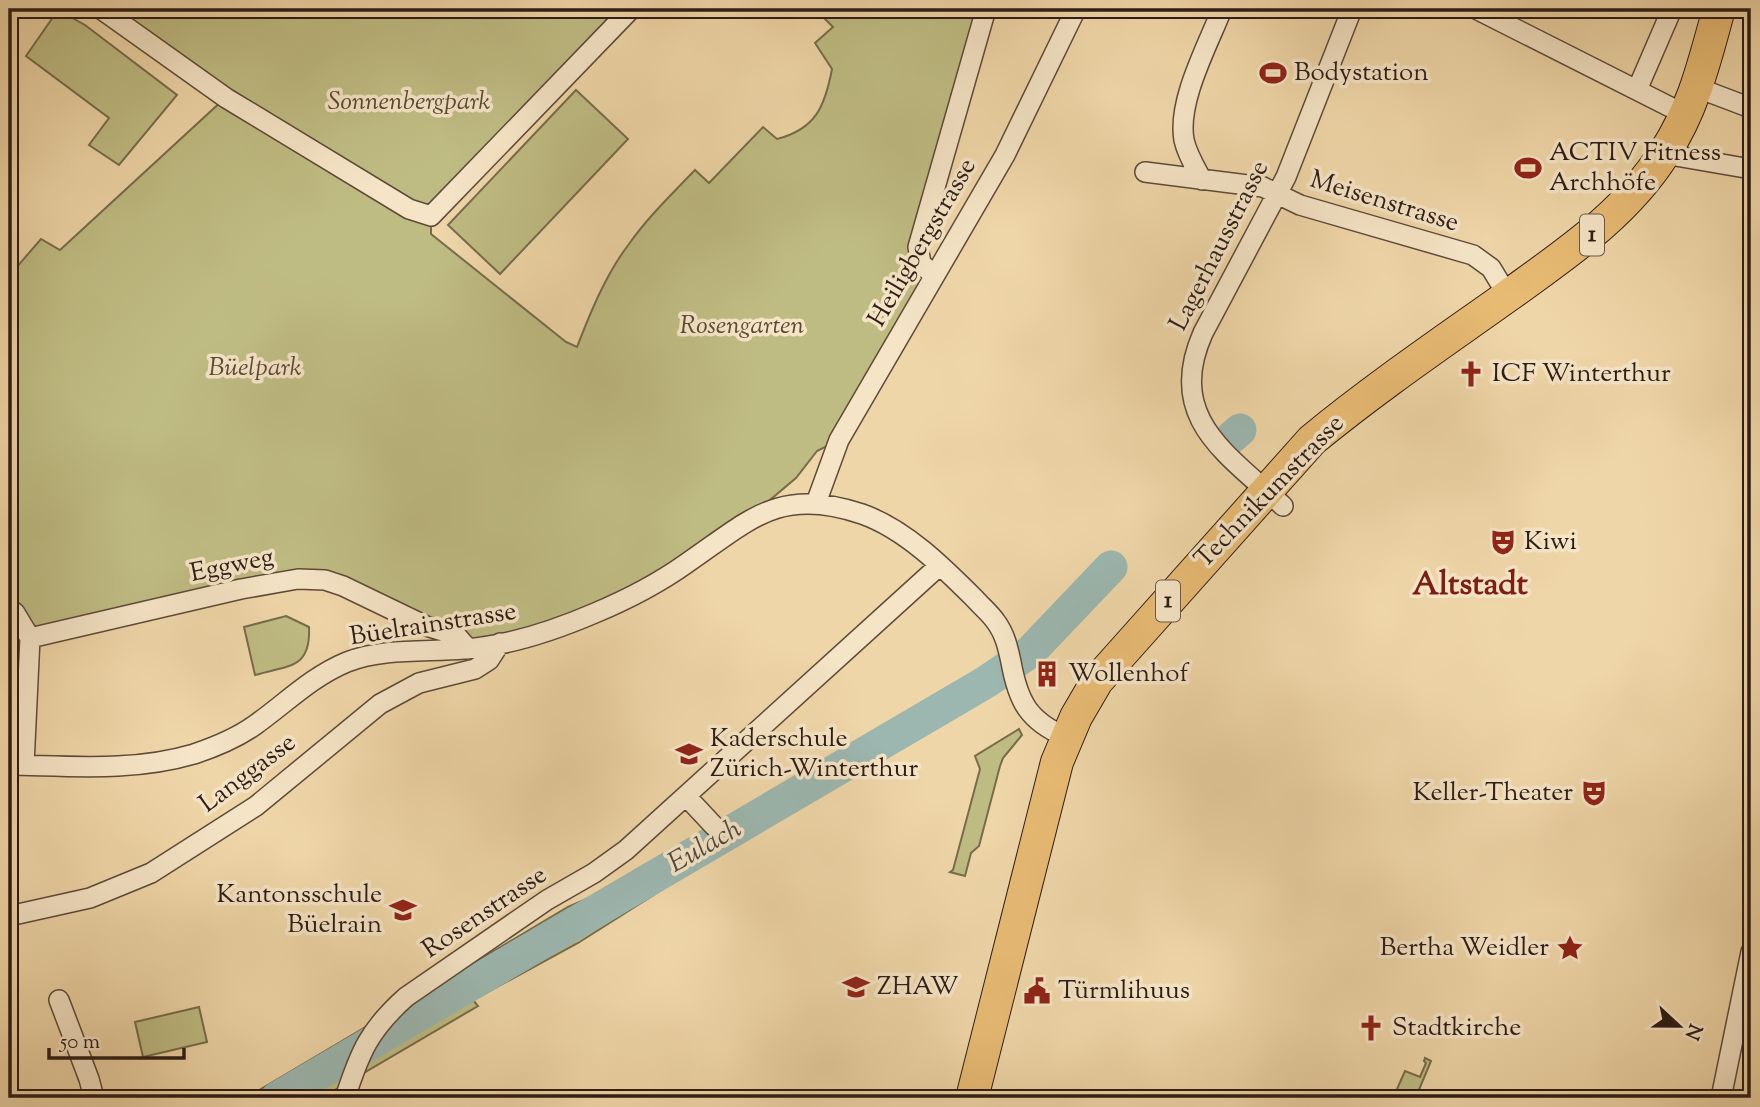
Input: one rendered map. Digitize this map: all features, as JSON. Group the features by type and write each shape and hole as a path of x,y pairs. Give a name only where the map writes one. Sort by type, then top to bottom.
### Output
{"main road":[{"name":"1","path":"1692,101 1719,9"},
{"name":"Technikumstrasse","path":"972,1098 1054,775 1066,737 1097,681 1275,498 1312,440 1354,406 1597,231 1630,198 1664,155 1692,101"}],"street":[{"path":"101,9 226,98 409,209 431,216 631,9"},
{"path":"933,275 921,262 918,247 986,9"},
{"name":"Heiligbergstrasse","path":"816,503 839,440 1005,155 1076,9"},
{"path":"1202,180 1185,145 1184,115 1193,83 1222,9"},
{"name":"Lagerhausstrasse","path":"1275,498 1209,435 1196,410 1192,378 1196,350 1278,195 1352,9"},
{"path":"1476,9 1637,90 1692,101 1751,108"},
{"path":"1637,90 1672,9"},
{"path":"1664,155 1751,169"},
{"name":"Meisenstrasse","path":"1146,172 1263,187 1300,205 1473,256 1491,268 1508,296"},
{"name":"Büelrainstrasse","path":"16,765 123,767 193,754 228,741 253,726 311,680 349,661 379,654 468,649 520,641 625,599 684,566 761,512 816,503 857,512 883,523 939,566 996,621 1006,639 1021,702 1048,730 1066,737"},
{"name":"Rosenstrasse","path":"345,1098 366,1042 382,1019 406,997 547,900 594,873 626,850 939,566"},
{"name":"Eggweg","path":"30,638 241,589 298,579 325,580 343,586 426,626 456,635 468,649"},
{"path":"9,608 30,638 16,765"},
{"name":"Langgasse","path":"9,916 90,898 151,873 256,806 380,704 419,684 475,669 489,660 500,643"},
{"path":"686,796 713,826"},
{"path":"1721,1098 1751,952"},
{"path":"59,1000 94,1098"}],"green space":[{"path":"101,9 631,9 431,216 431,234 566,342 577,347 600,293 621,256 652,215 695,170 709,183 763,127 777,139 801,129 816,114 826,94 832,69 815,43 833,27 815,9 986,9 918,247 933,275 839,440 817,451 796,478 745,521 625,599 468,649 325,580 30,638 9,608 9,276 41,239 60,250 225,98"},
{"path":"58,10 85,25 177,95 119,165 89,145 109,118 26,56"},
{"path":"576,90 628,139 500,274 448,225"},
{"path":"286,616 309,627 306,651 296,663 255,675 244,627"},
{"path":"1010,657 1002,680 737,837 739,841 578,943 473,1000 478,1006 321,1098 246,1098 568,907 591,897 889,724 893,729"},
{"path":"1019,729 1022,735 1003,758 1000,766 979,846 971,853 965,876 950,872 953,870 980,769 975,756"},
{"path":"199,1007 207,1042 143,1057 135,1022"},
{"path":"1425,1058 1431,1061 1416,1097 1411,1095 1409,1098 1393,1098 1405,1071 1420,1077 1426,1063"}],"waterway":[{"name":"Eulach","path":"1231,438 1240,430"},
{"name":"Eulach","path":"277,1098 986,682 1030,652 1111,567"}],"place":[{"name":"Bodystation","path":"1273,73"},
{"name":"ACTIV Fitness Archhöfe","path":"1528,168"},
{"name":"ICF Winterthur","path":"1471,374"},
{"name":"Kiwi","path":"1503,542"},
{"name":"Wollenhof","path":"1047,674"},
{"name":"Kaderschule Zürich-Winterthur","path":"689,754"},
{"name":"Keller-Theater","path":"1594,793"},
{"name":"Kantonsschule Büelrain","path":"403,910"},
{"name":"Bertha Weidler","path":"1570,948"},
{"name":"ZHAW","path":"856,987"},
{"name":"Türmlihuus","path":"1037,991"},
{"name":"Stadtkirche","path":"1371,1028"}],"district":[{"name":"Altstadt","path":"1470,586"}],"park label":[{"name":"Sonnenbergpark","path":"409,102"},
{"name":"Rosengarten","path":"742,326"},
{"name":"Büelpark","path":"255,368"}]}
